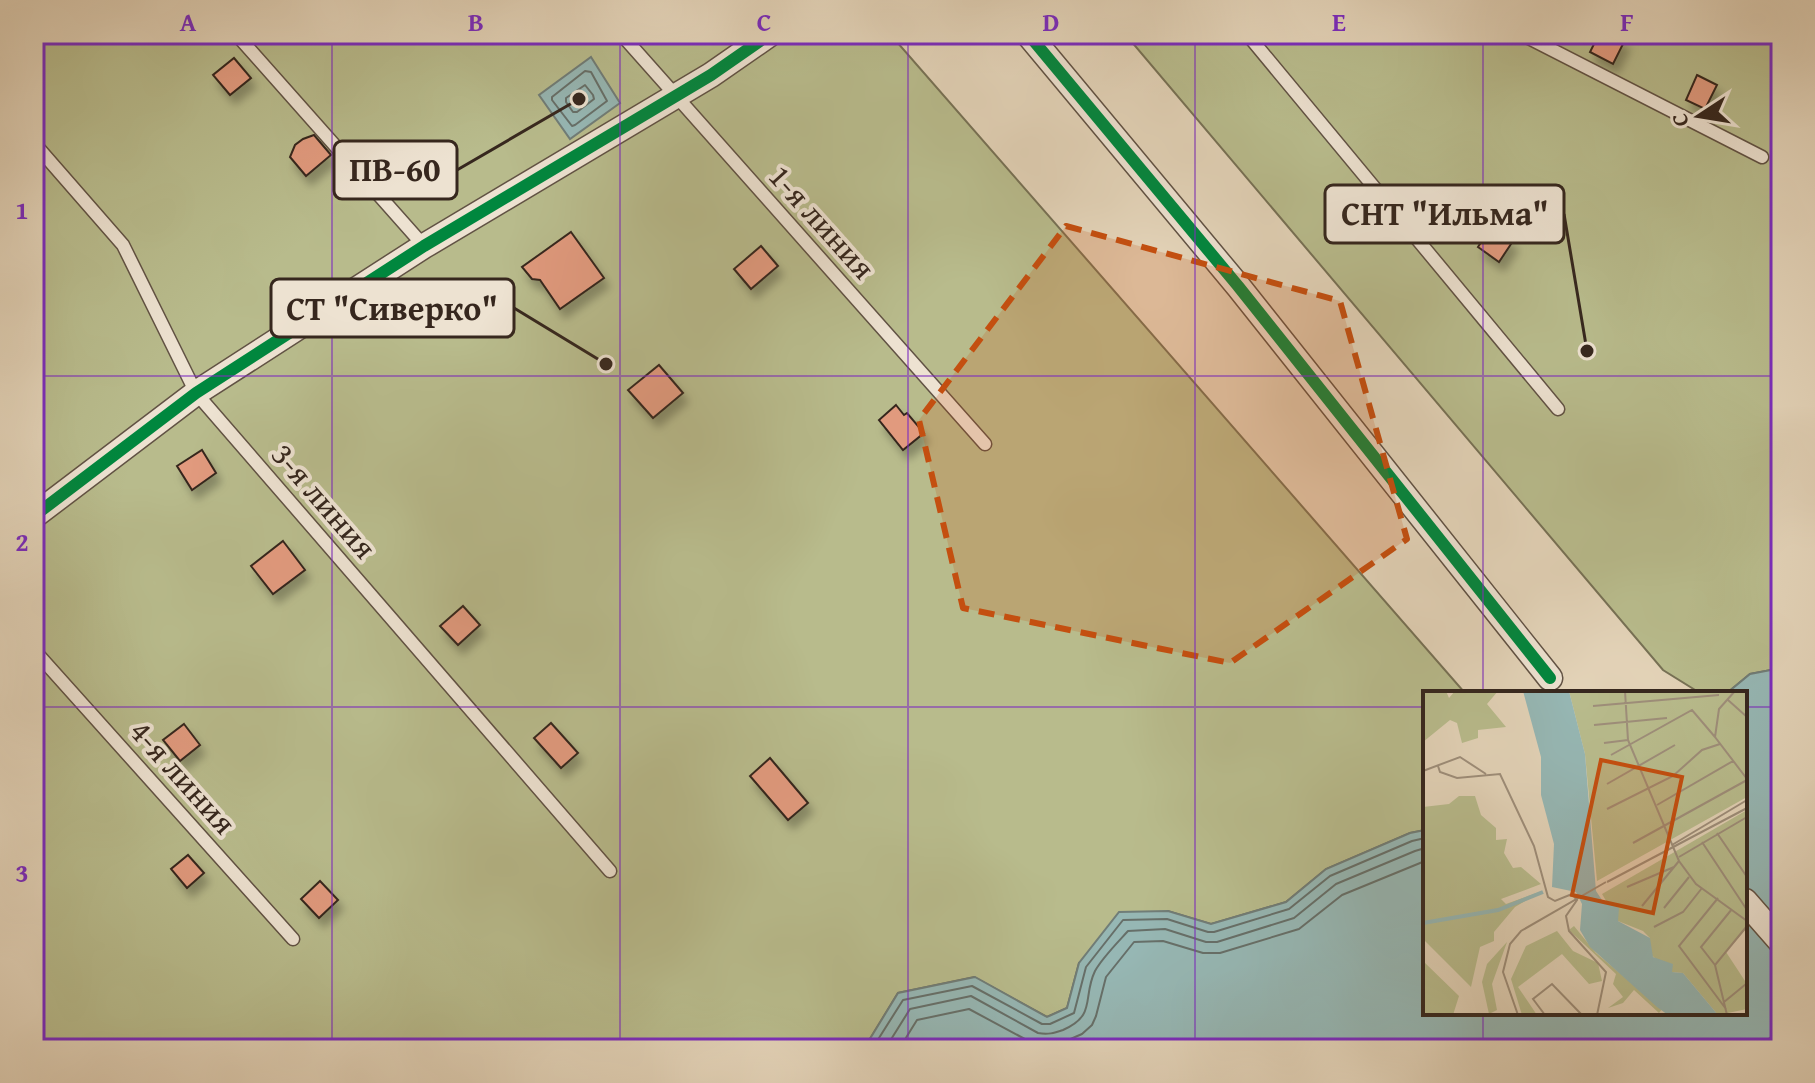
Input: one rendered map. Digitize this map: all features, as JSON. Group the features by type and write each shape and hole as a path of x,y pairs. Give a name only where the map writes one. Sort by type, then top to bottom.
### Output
{"street":[{"path":"34,516 196,393 424,246 711,75 770,34"},
{"path":"1028,34 1238,286 1556,686"},
{"path":"1747,903 1781,942"}],"lane":[{"path":"236,34 424,246"},
{"name":"1-я линия","path":"621,34 985,444"},
{"path":"1247,34 1558,409"},
{"path":"1521,34 1762,157"},
{"name":"3-я линия","path":"34,143 123,245 196,393 610,871"},
{"name":"4-я линия","path":"34,650 293,939"}],"highlighted area":[{"path":"1066,226 1340,301 1407,539 1230,663 963,608 919,420"}],"green space":[{"path":"34,34 890,34 1463,691 1423,691 1423,830 1326,869 1286,902 1211,924 1168,911 1079,963 1067,1008 1047,1017 974,977 898,993 868,1042 847,1049 34,1049"},
{"path":"1125,34 1781,34 1781,668 1750,674 1729,691 1697,691 1663,670"}],"water":[{"path":"591,57 620,103 570,139 539,95"},
{"path":"1781,668 1781,1029 1766,1041 1763,1049 847,1049 868,1042 898,993 975,977 1047,1017 1067,1008 1079,963 1119,912 1168,911 1211,924 1286,902 1326,869 1423,830 1423,1015 1747,1015 1747,691 1729,691 1750,674"}],"building":[{"path":"1599,34 1612,34 1625,40 1613,64 1590,52"},
{"path":"234,58 251,78 230,95 213,75"},
{"path":"1697,75 1717,85 1705,109 1686,100"},
{"path":"314,135 331,155 306,176 290,157 295,145"},
{"path":"1491,227 1513,241 1499,262 1478,247"},
{"path":"571,232 604,278 560,309 540,280 532,279 522,267"},
{"path":"761,246 778,266 751,289 734,269"},
{"path":"659,365 683,393 653,418 628,390"},
{"path":"896,405 924,433 903,450 879,420"},
{"path":"202,450 216,473 192,490 177,466"},
{"path":"283,541 305,570 273,594 251,566"},
{"path":"463,606 480,625 458,645 440,626"},
{"path":"551,723 578,753 561,768 534,738"},
{"path":"184,724 200,745 180,761 163,740"},
{"path":"770,758 808,803 788,820 750,776"},
{"path":"188,855 204,873 187,888 171,869"},
{"path":"320,881 338,900 319,918 301,899"}],"cycle path":[{"path":"34,516 196,393 424,246 711,75 770,34"},
{"path":"1028,34 1238,286 1550,678"}],"place":[{"name":"ПВ-60","path":"579,99"},
{"name":"СНТ \"Ильма\"","path":"1587,351"},
{"name":"СТ \"Сиверко\"","path":"606,364"}]}
